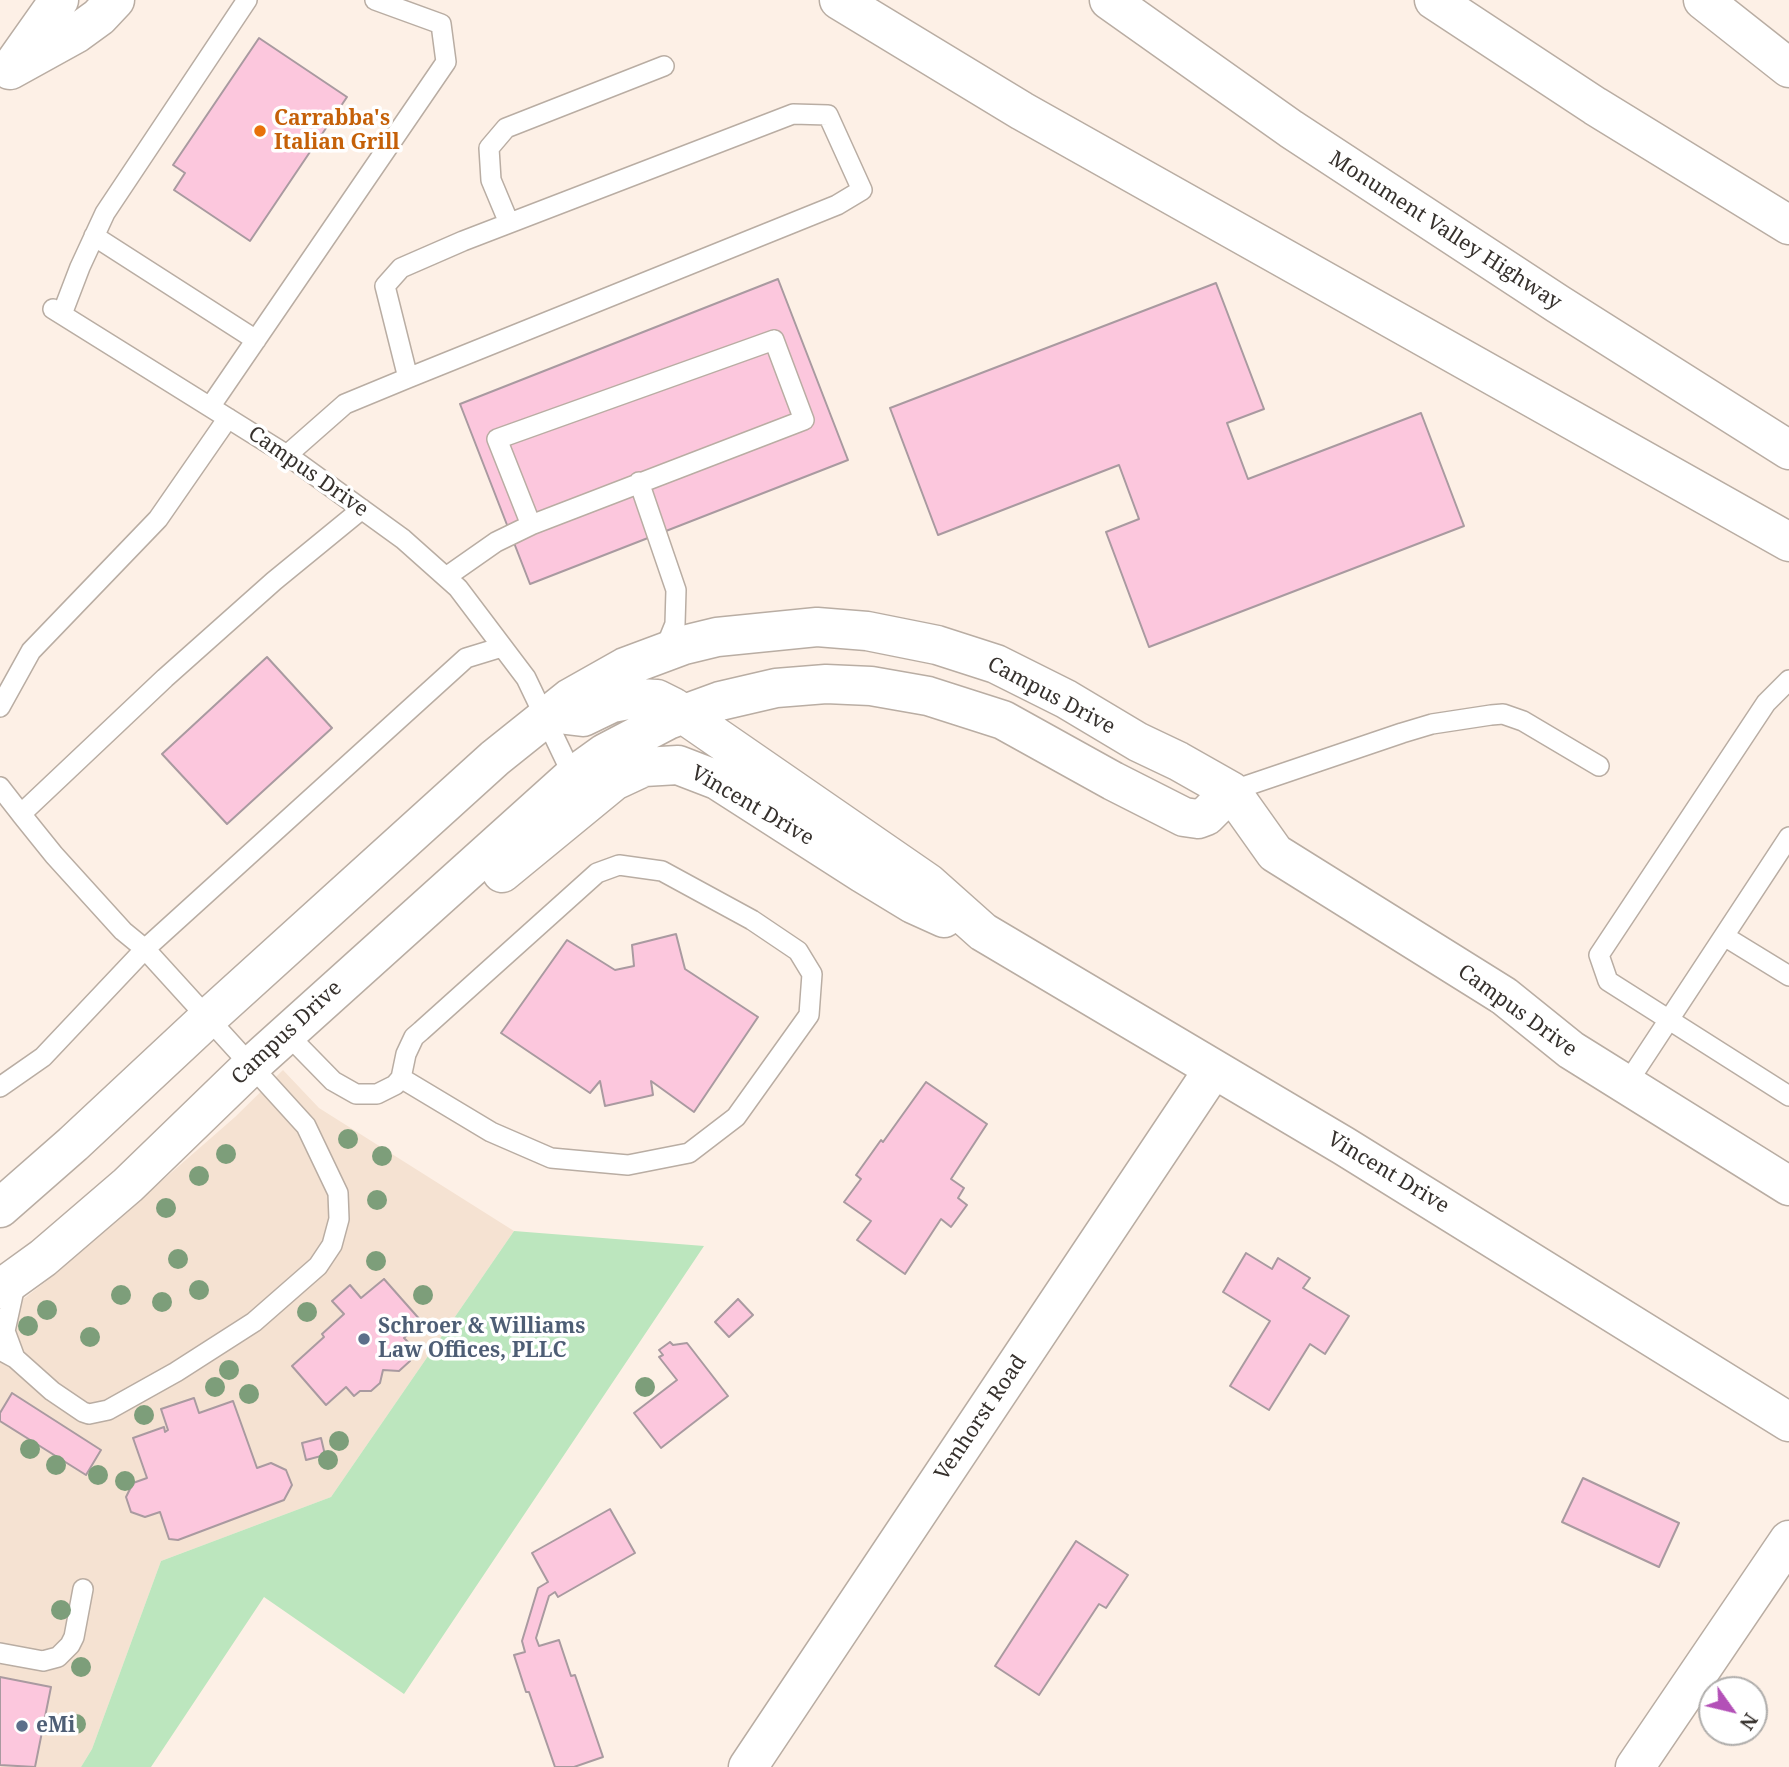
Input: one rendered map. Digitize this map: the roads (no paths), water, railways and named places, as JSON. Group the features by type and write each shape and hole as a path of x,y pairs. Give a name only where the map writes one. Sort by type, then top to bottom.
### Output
{"main road":[{"path":"5,76 60,0"},
{"path":"5,76 77,33 115,0"},
{"path":"839,0 1022,111 1789,542"},
{"name":"Monument Valley Highway","path":"1110,0 1303,137 1558,304 1789,450"},
{"path":"1434,0 1595,106 1789,225"},
{"path":"1703,0 1789,68"},
{"name":"Campus Drive","path":"0,1208 73,1144 208,1017 547,714 601,678 663,652 717,637 817,627 867,631 937,645 996,664 1066,699 1138,742 1231,791 1275,853 1504,996 1571,1050 1789,1186"},
{"name":"Campus Drive","path":"8,1284 78,1230 252,1065 573,776 605,753 644,731 685,714 752,692 802,685 846,685 899,690 956,704 1003,720 1103,776 1184,817 1198,819 1206,816 1231,791"},
{"name":"Vincent Drive","path":"547,714 583,718 612,703 649,698 665,702 928,883 983,932 1500,1240 1789,1422"},
{"name":"Vincent Drive","path":"357,969 422,941 614,780 656,765 678,765 708,776 913,904 983,932"},
{"name":"Venhorst Road","path":"748,1767 1213,1070"},
{"path":"1635,1767 1789,1540"}],"lane":[{"path":"247,0 105,213 94,236 256,340"},
{"path":"210,407 446,62 440,24 375,0"},
{"path":"509,223 491,180 489,148 506,128 664,66"},
{"path":"287,455 345,404 408,379 837,205 862,190 828,115 793,114 509,223 401,268 385,286 408,379"},
{"name":"Campus Drive","path":"94,236 58,311 287,455 403,539 458,588 526,678 547,714 573,776"},
{"path":"446,578 496,542 531,526 804,420 774,340 497,439 531,526"},
{"path":"0,708 31,651 158,519 228,418"},
{"path":"639,482 676,590 675,624 663,652"},
{"path":"21,814 155,687 264,589 362,509"},
{"path":"0,1087 43,1057 145,949 466,658 502,646"},
{"path":"1789,680 1766,703 1599,955 1608,981 1789,1096"},
{"path":"1231,791 1432,724 1503,714 1523,721 1599,766"},
{"path":"0,787 62,865 123,931 145,949 306,1126 338,1193 340,1203 332,1245 318,1266 254,1322 232,1337 176,1372 102,1412 83,1412 62,1399 7,1354 5,1331 9,1302 8,1284"},
{"path":"1626,1085 1789,837"},
{"path":"287,1034 333,1081 356,1094 377,1094 395,1085 401,1078 406,1054 414,1037 597,873 619,864 662,871 752,920 798,951 812,974 809,1015 736,1117 689,1153 628,1166 551,1158 491,1132 401,1078"},
{"path":"1724,936 1789,976"},
{"path":"0,1653 43,1661 58,1657 70,1645 74,1636 83,1589"}],"place":[{"name":"Carrabba's Italian Grill","path":"260,131"},
{"name":"Schroer & Williams Law Offices, PLLC","path":"364,1339"},
{"name":"eMi","path":"22,1726"}]}
